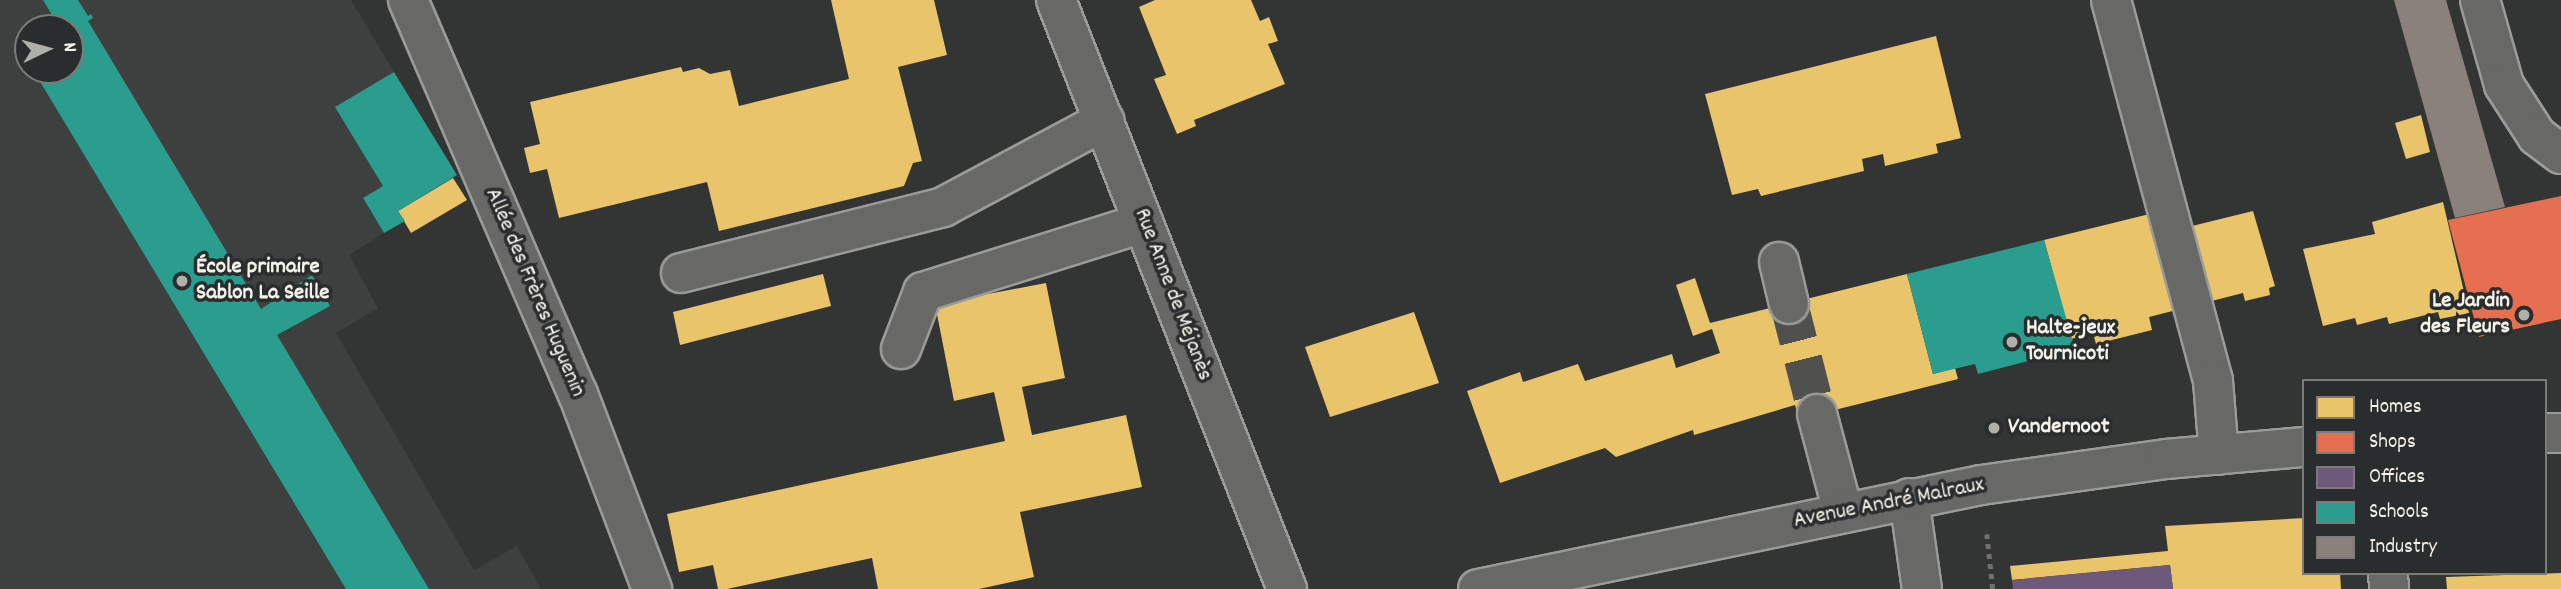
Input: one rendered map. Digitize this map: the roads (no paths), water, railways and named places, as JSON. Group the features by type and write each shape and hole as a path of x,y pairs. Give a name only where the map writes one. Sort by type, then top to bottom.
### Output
{"main road":[{"name":"Allée des Frères Huguenin","path":"408,0 578,394 652,589"},
{"name":"Rue Anne de Méjanès","path":"1056,0 1287,589"},
{"path":"2111,0 2213,381 2219,454"},
{"path":"2480,0 2504,85 2537,136 2561,154"},
{"path":"681,272 943,207 1104,121"},
{"path":"901,349 923,292 1143,223"},
{"path":"1779,262 1789,304"},
{"path":"1817,414 1843,512"},
{"name":"Avenue André Malraux","path":"1478,589 1909,498 2062,471 2302,447"},
{"path":"1909,498 1922,589"}],"tunnel":[{"path":"1789,304 1817,414"}],"place":[{"name":"École primaire Sablon La Seille","path":"182,281"},
{"name":"Le Jardin des Fleurs","path":"2524,315"},
{"name":"Halte-jeux Tournicoti","path":"2012,342"},
{"name":"Vandernoot","path":"1994,428"}]}
